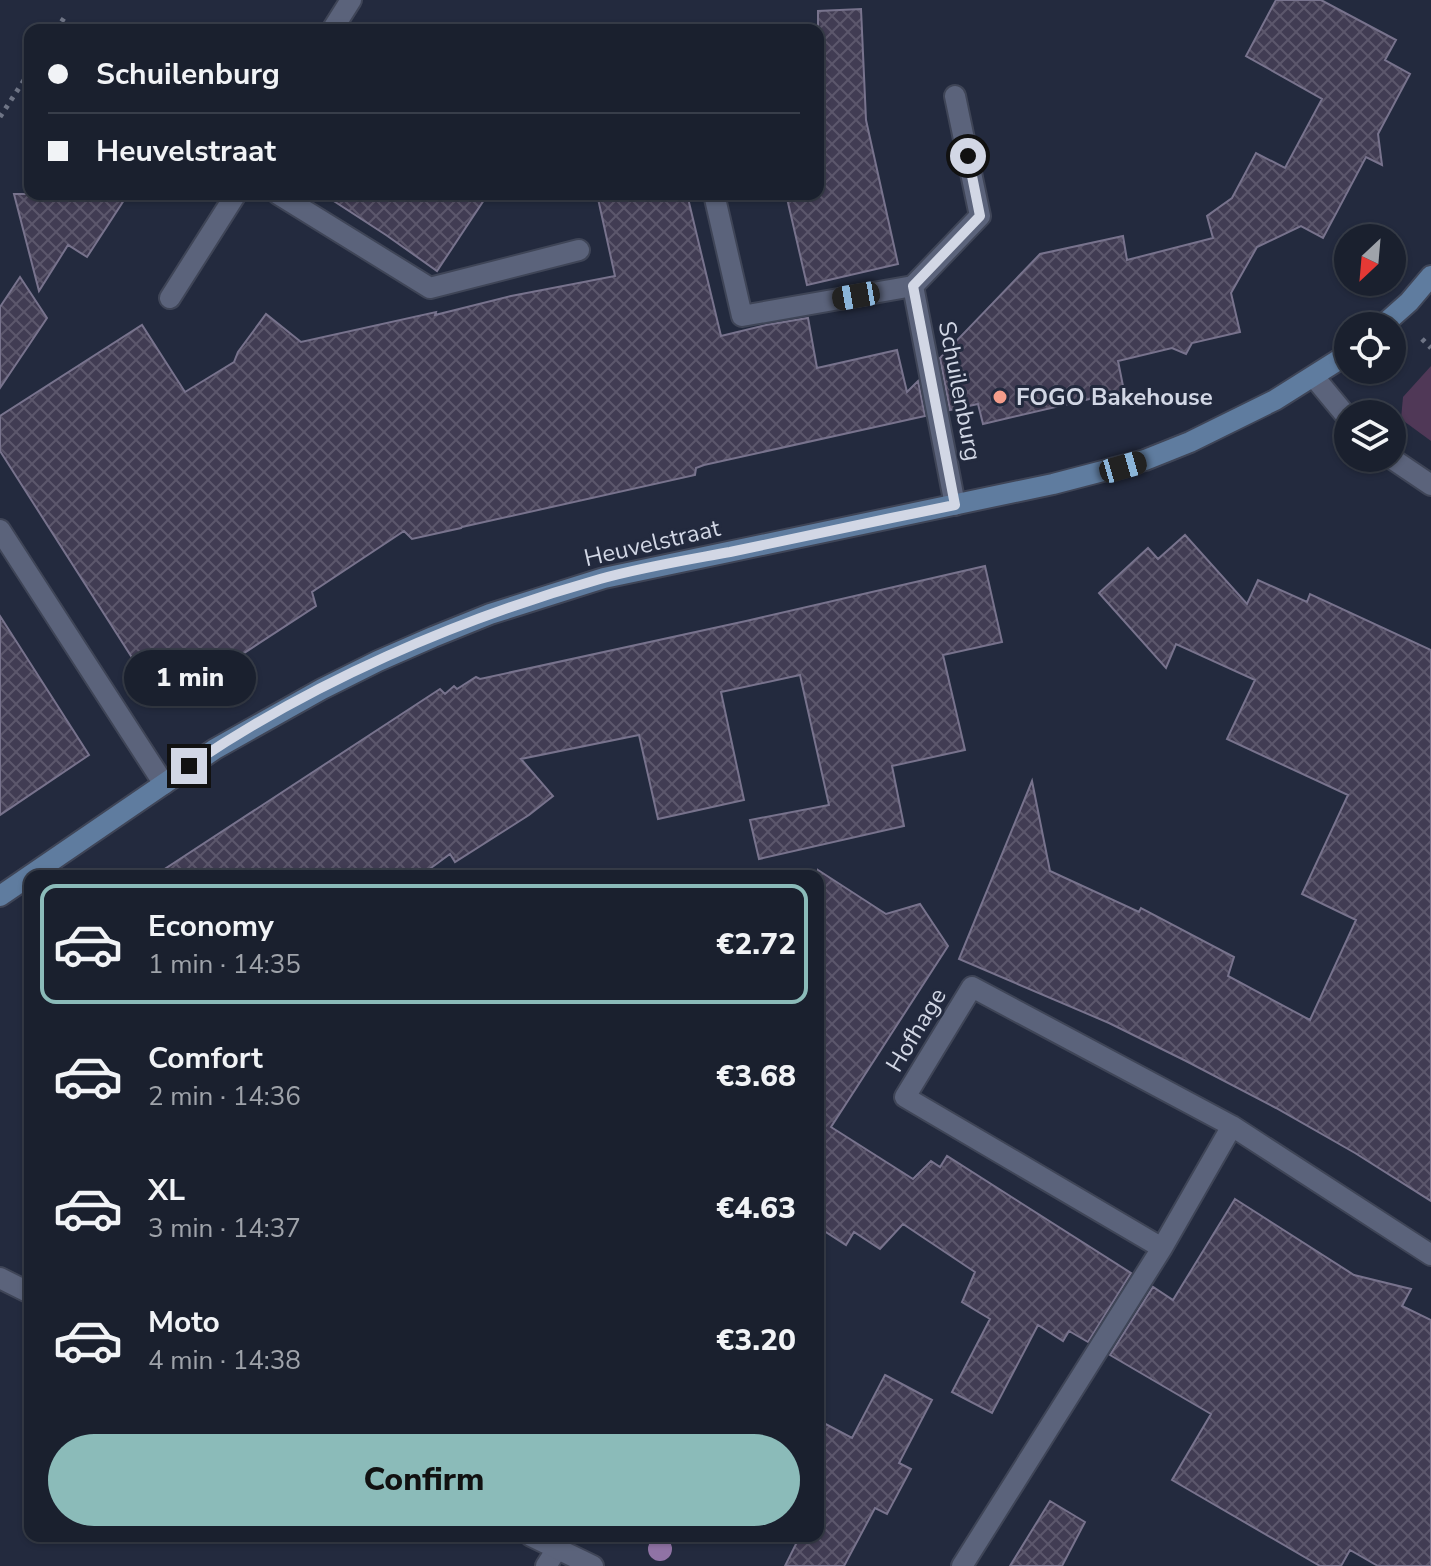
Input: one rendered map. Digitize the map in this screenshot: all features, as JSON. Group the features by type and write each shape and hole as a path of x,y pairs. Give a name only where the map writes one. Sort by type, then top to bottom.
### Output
{"street":[{"path":"336,24 351,0"},
{"path":"715,200 742,316 913,286 980,216 955,96"},
{"path":"170,298 232,200"},
{"path":"288,200 430,288 579,250"},
{"path":"1398,312 1431,276"},
{"name":"Schuilenburg","path":"913,286 955,505"},
{"name":"Heuvelstraat","path":"38,870 215,749 378,661 490,614 604,578 1053,484 1145,460 1233,422 1334,363"},
{"path":"1314,377 1334,401"},
{"path":"1406,468 1431,485"},
{"path":"0,530 164,784"},
{"name":"Heuvelstraat","path":"0,896 24,880"},
{"name":"Hofhage","path":"1162,1248 905,1097 972,987 1232,1126 1431,1255"},
{"path":"962,1566 1162,1248 1232,1126"},
{"path":"0,1278 24,1290"},
{"path":"537,1542 552,1557 593,1566"}],"path":[{"path":"60,24 66,15"},
{"path":"0,117 24,80"}],"shaded area":[{"path":"1431,366 1431,441 1406,423 1406,400 1403,397"}],"building":[{"path":"1276,0 1321,0 1396,40 1385,60 1410,74 1378,134 1382,165 1366,157 1323,238 1301,226 1257,247 1231,293 1240,332 1192,343 1186,354 1172,348 1118,361 1124,391 983,424 978,404 950,410 940,358 1040,254 1123,236 1127,260 1213,238 1207,216 1232,198 1256,153 1285,168 1322,99 1246,56"},
{"path":"861,9 866,120 898,264 807,285 787,200 824,200 824,24 818,24 818,11"},
{"path":"14,194 24,194 24,200 124,200 87,257 68,245 39,291"},
{"path":"332,200 484,200 437,271"},
{"path":"598,200 688,200 721,336 808,318 817,368 897,350 907,392 918,381 925,416 704,465 696,468 695,475 412,539 404,531 312,592 316,606 163,706 0,451 0,416 142,325 185,392 234,362 266,314 301,342 615,276"},
{"path":"20,277 47,318 0,388 0,307"},
{"path":"1185,535 1247,604 1258,580 1307,602 1310,594 1431,650 1431,1201 1355,1153 1186,1061 1109,1023 959,959 1032,781 1050,871 1139,912 1141,908 1234,957 1228,976 1310,1020 1356,920 1302,894 1348,795 1227,739 1255,680 1176,644 1166,668 1099,593 1148,548 1158,559"},
{"path":"985,566 1002,642 943,655 965,750 892,766 904,826 759,859 750,820 829,805 800,675 721,692 744,800 658,819 639,735 521,759 553,796 455,862 450,854 428,870 163,870 440,689 445,694 454,686 457,689 476,677 480,679"},
{"path":"0,616 89,755 0,815"},
{"path":"824,874 886,914 920,904 948,946 831,1127 913,1179 931,1161 940,1167 947,1156 1131,1273 1088,1342 1069,1331 1063,1341 1038,1325 992,1413 952,1392 990,1319 962,1302 975,1272 903,1224 880,1249 854,1232 846,1245 824,1231"},
{"path":"1235,1199 1354,1275 1411,1289 1402,1306 1431,1320 1431,1566 1378,1566 1350,1550 1341,1566 1320,1566 1172,1480 1211,1414 1110,1355 1153,1287 1173,1300"},
{"path":"885,1375 932,1400 899,1463 911,1469 887,1514 875,1508 844,1566 785,1566 797,1542 824,1542 824,1423 852,1438"},
{"path":"1050,1501 1085,1522 1062,1566 1010,1566"}],"place":[{"name":"FOGO Bakehouse","path":"1000,397"}],"route":[{"path":"189,766 322,689 378,661 490,614 604,578 955,505 913,286 980,216 968,156"}]}
